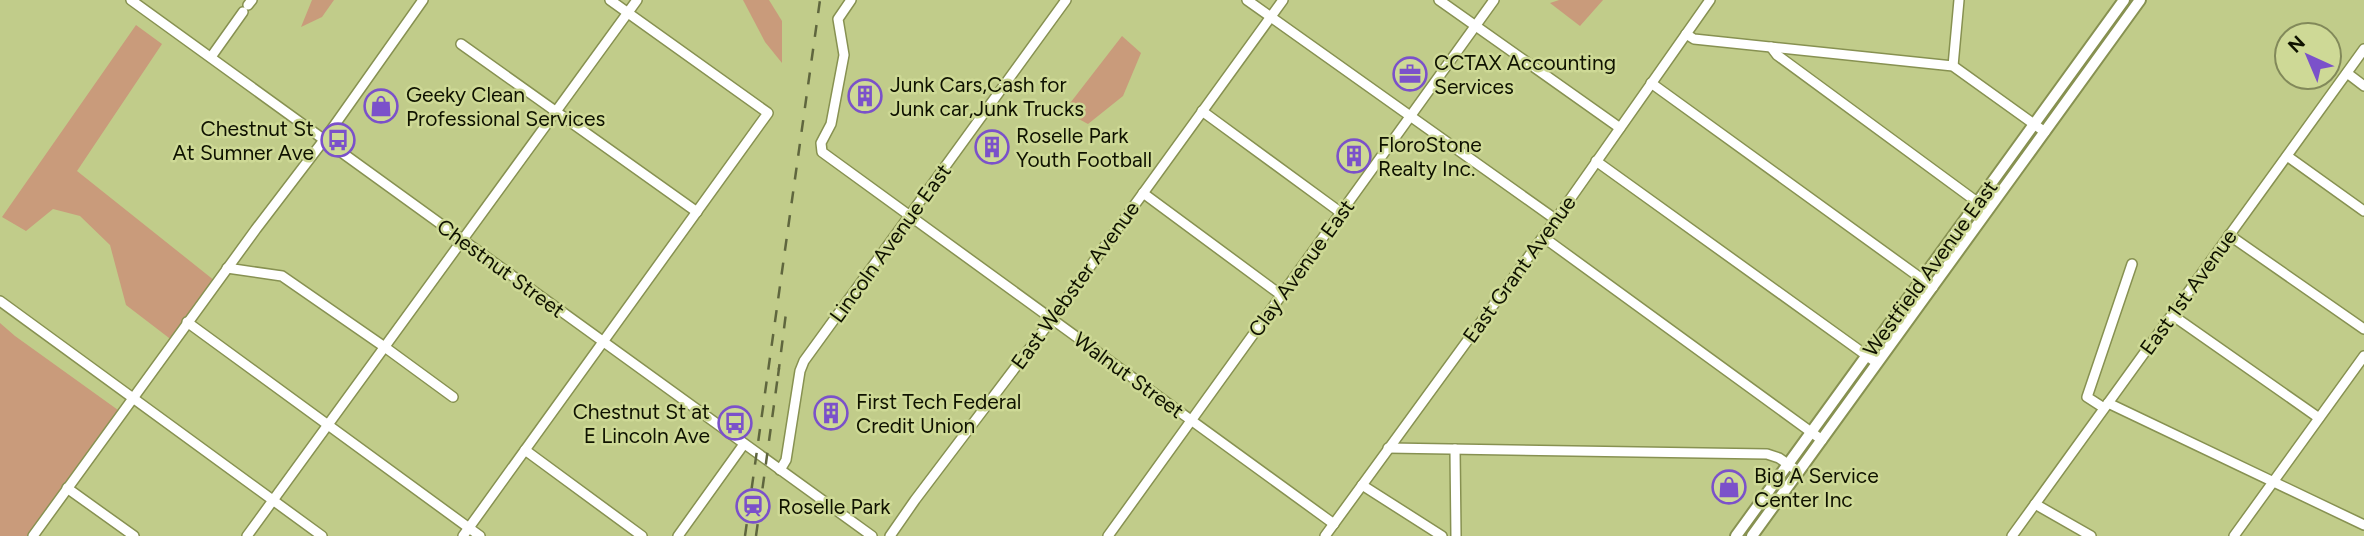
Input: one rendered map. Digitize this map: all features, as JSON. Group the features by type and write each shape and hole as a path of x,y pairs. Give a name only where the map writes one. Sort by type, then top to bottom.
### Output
{"main road":[{"name":"Westfield Avenue East","path":"1735,536 2124,0"},
{"name":"Westfield Avenue East","path":"1752,536 2140,0"},
{"path":"2084,55 2095,62"}],"street":[{"name":"Chestnut Street","path":"131,0 872,536"},
{"path":"33,536 187,322 324,140 423,0"},
{"path":"463,536 768,113 610,0"},
{"path":"247,536 637,0"},
{"name":"Walnut Street","path":"851,0 838,19 844,55 831,124 821,143 822,152 1334,524"},
{"name":"Lincoln Avenue East","path":"780,470 786,460 800,370 804,361 1066,0"},
{"path":"1247,0 1555,219"},
{"name":"East Webster Avenue","path":"890,536 1052,319 1283,0"},
{"path":"1439,0 1620,128"},
{"name":"Clay Avenue East","path":"1108,536 1494,0"},
{"name":"East Grant Avenue","path":"1325,536 1543,237 1710,0"},
{"path":"1953,66 1959,0"},
{"path":"211,57 248,6"},
{"path":"1686,34 1694,39 1953,66 2045,132"},
{"path":"461,44 697,212"},
{"path":"1772,47 1777,55 1988,210"},
{"name":"East 1st Avenue","path":"2012,536 2364,49"},
{"path":"2347,73 2364,86"},
{"path":"1651,83 1933,287"},
{"path":"1202,111 1340,212"},
{"path":"2287,156 2364,211"},
{"path":"1596,161 1877,363"},
{"path":"1143,193 1281,295"},
{"path":"2230,235 2364,329"},
{"path":"1543,237 1822,440"},
{"path":"2132,264 2087,397 2364,525"},
{"path":"227,268 282,276 453,397"},
{"path":"0,301 322,536"},
{"path":"2172,315 2319,418"},
{"path":"187,322 480,536"},
{"path":"2234,536 2364,356"},
{"path":"678,536 744,444"},
{"path":"1388,449 1768,454 1776,456 1799,472"},
{"path":"1455,449 1456,536"},
{"path":"525,450 642,536"},
{"path":"1362,485 1442,536"},
{"path":"67,488 134,536"},
{"path":"2035,504 2091,536"}],"shaded area":[{"path":"312,0 334,0 322,17 301,27"},
{"path":"743,0 769,0 782,21 782,63 765,42"},
{"path":"1559,0 1603,0 1580,26 1550,3"},
{"path":"136,25 162,44 77,171 215,281 173,341 126,305 110,245 80,216 53,209 26,231 2,217"},
{"path":"1122,36 1141,53 1123,96 1088,124 1064,111"},
{"path":"0,323 118,410 27,536 0,536"}],"railway":[{"path":"745,536 820,0"},
{"path":"778,376 786,313"},
{"path":"756,536 779,368"}],"place":[{"name":"CCTAX Accounting Services","path":"1410,74"},
{"name":"Junk Cars,Cash for Junk car,Junk Trucks","path":"865,96"},
{"name":"Geeky Clean Professional Services","path":"381,106"},
{"name":"Chestnut St At Sumner Ave","path":"338,140"},
{"name":"Roselle Park Youth Football","path":"992,147"},
{"name":"FloroStone Realty Inc.","path":"1354,156"},
{"name":"First Tech Federal Credit Union","path":"831,413"},
{"name":"Chestnut St at E Lincoln Ave","path":"735,423"},
{"name":"Big A Service Center Inc","path":"1729,487"},
{"name":"Roselle Park","path":"753,506"}]}
